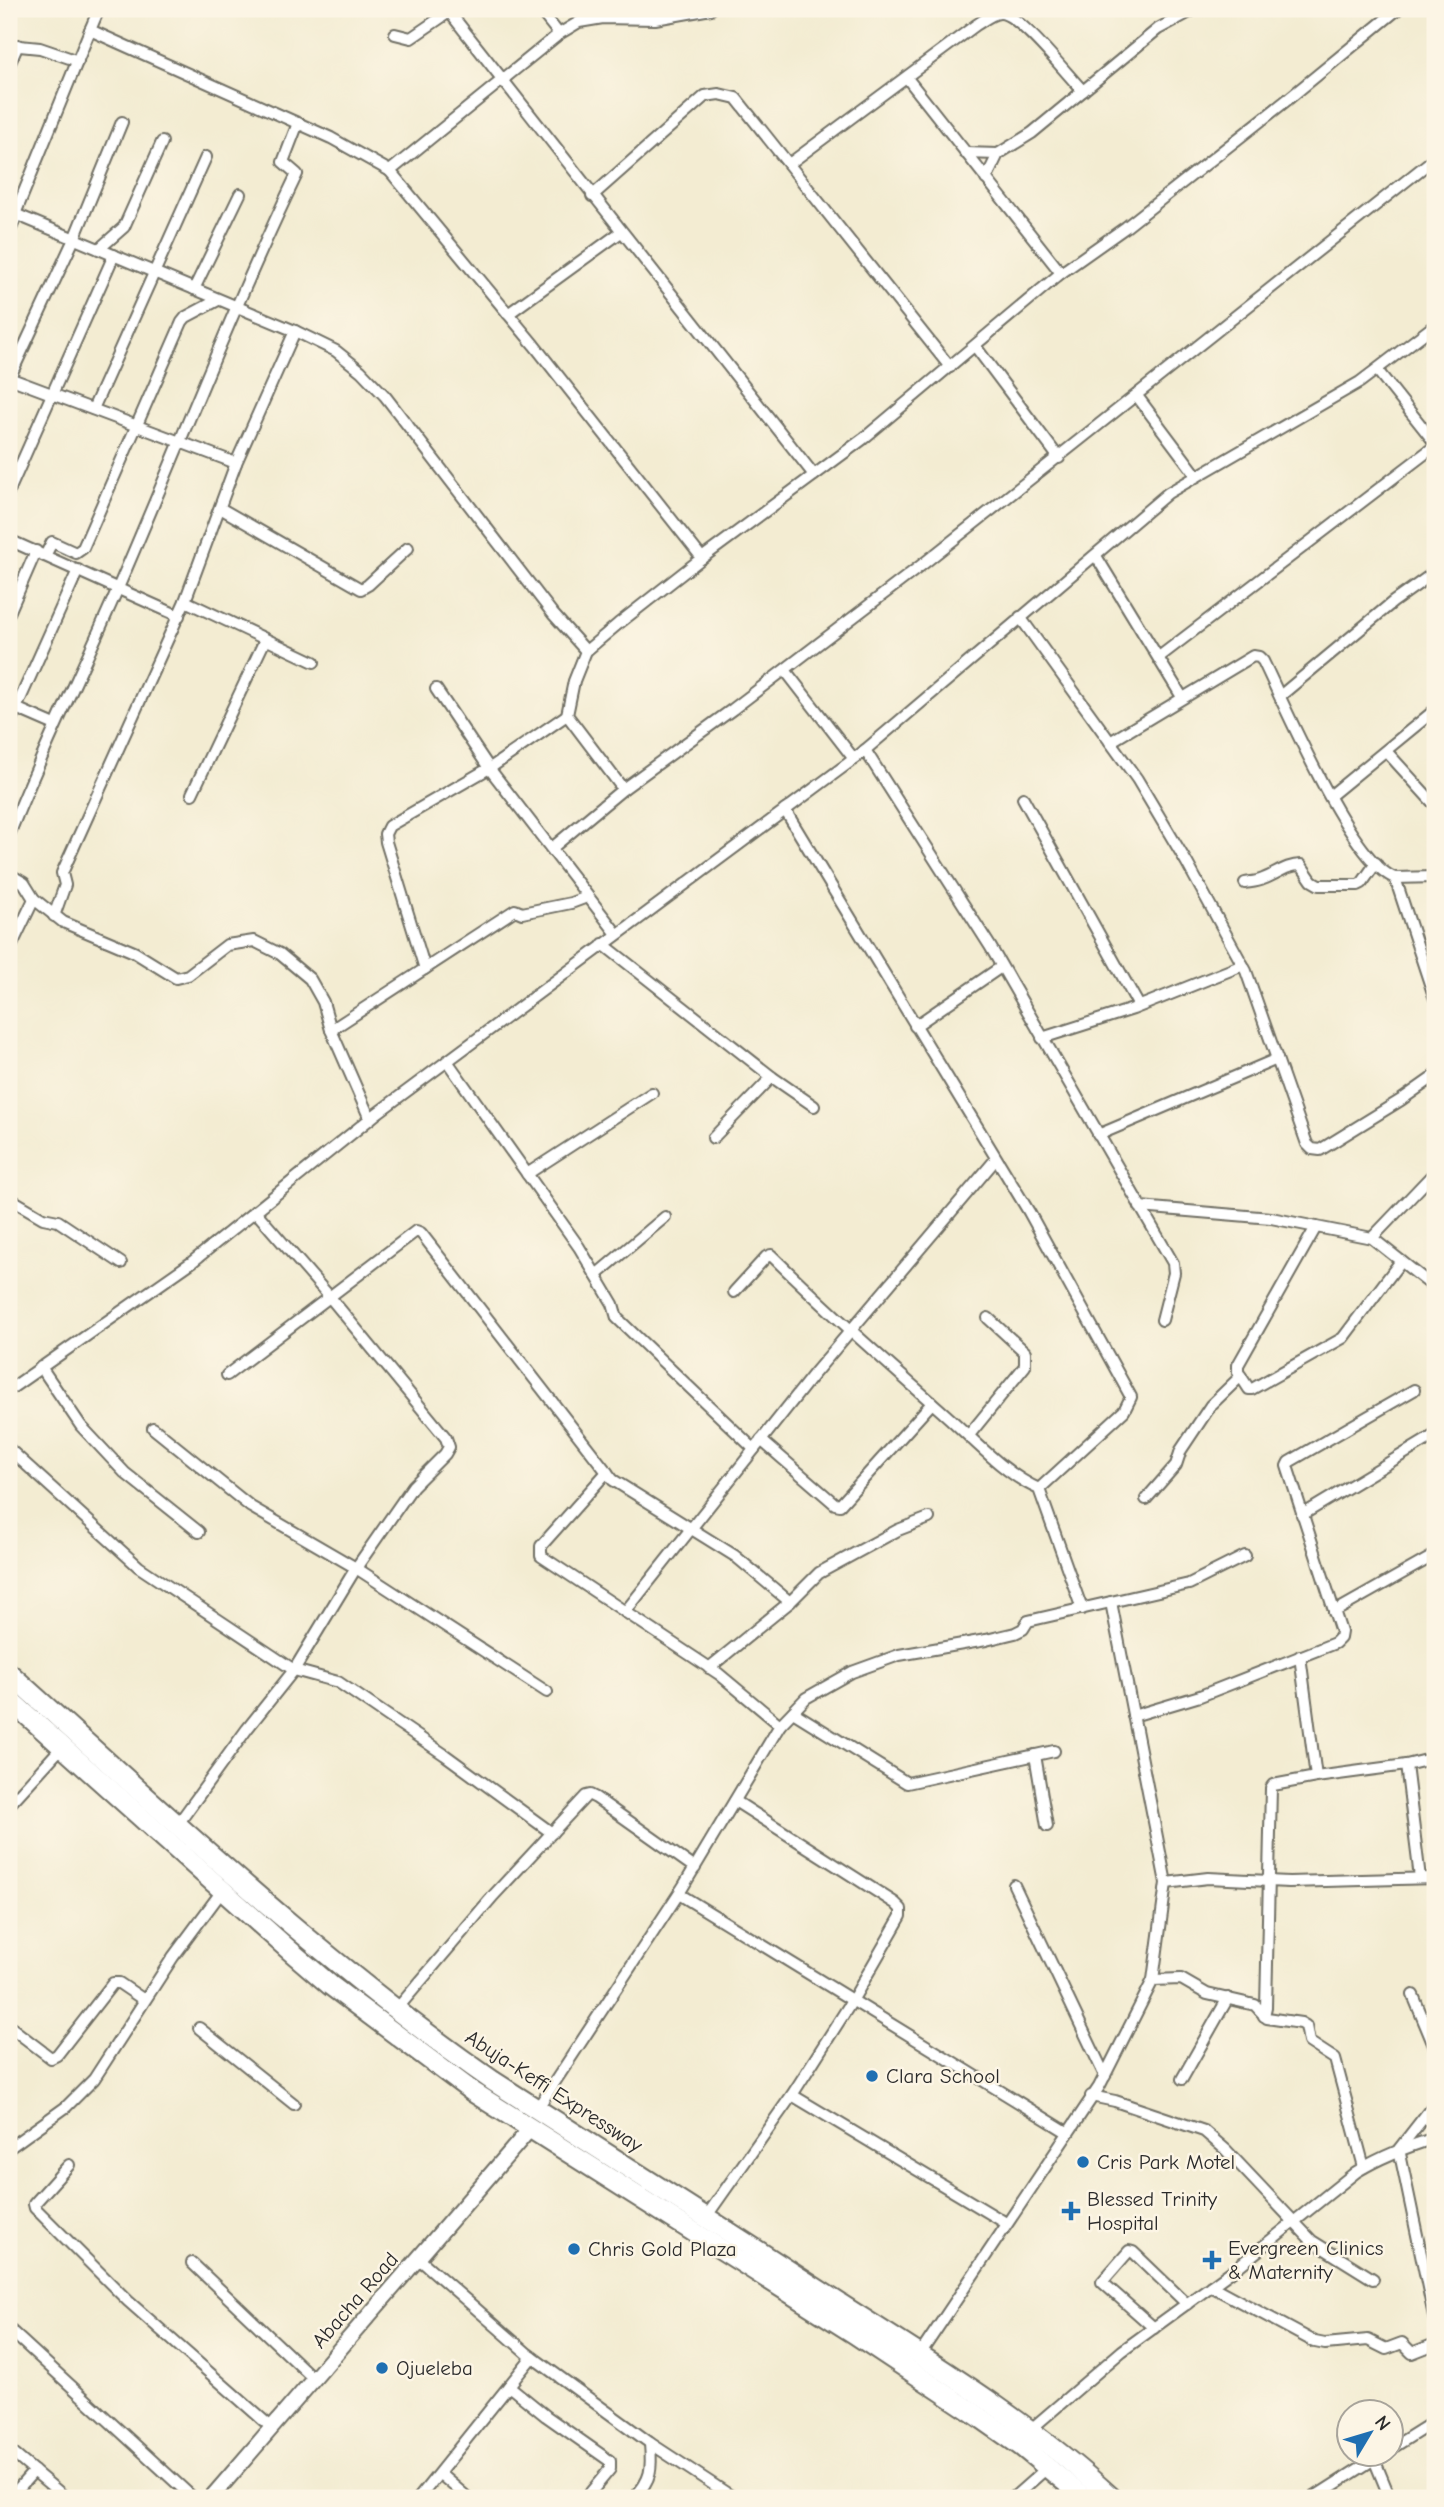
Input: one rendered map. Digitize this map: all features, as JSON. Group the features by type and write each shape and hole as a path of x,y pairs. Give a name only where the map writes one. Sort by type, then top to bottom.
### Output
{"highway":[{"name":"Abuja-Keffi Expressway","path":"9,1673 311,1942 396,2010 480,2072 920,2354 1030,2430 1112,2498"},
{"name":"Abuja-Keffi Expressway","path":"9,1699 222,1891 330,1984 442,2070 974,2413 1048,2467 1085,2498"}],"street":[{"path":"99,9 11,218 114,255 336,351 361,371 384,396 553,614 586,651"},
{"path":"539,9 559,34"},
{"path":"648,9 655,19"},
{"path":"390,172 559,34 579,22 603,18 655,19 711,9"},
{"path":"986,179 998,154 1032,133 1158,29 1195,9"},
{"path":"425,969 385,834 389,826 489,768 567,715 574,681 586,651 702,558 863,439 1061,273 1126,227 1398,9"},
{"path":"395,34 411,38 448,10 814,475"},
{"path":"789,164 907,79 976,25 995,14 1002,13 1017,20 1083,91"},
{"path":"90,30 331,138 390,172 508,314 702,558"},
{"path":"9,65 13,45 40,48 78,61"},
{"path":"907,79 1061,273"},
{"path":"592,195 705,96 719,93 736,98 950,367"},
{"path":"122,122 74,239 9,378 236,463"},
{"path":"9,835 297,174 283,160 298,123"},
{"path":"99,249 124,227 162,142"},
{"path":"965,153 998,154"},
{"path":"93,409 206,157"},
{"path":"552,848 623,789 785,670 1059,458 1435,158"},
{"path":"194,289 240,194"},
{"path":"508,314 621,232"},
{"path":"9,491 114,255"},
{"path":"9,613 41,554 52,542 76,552 83,548 182,322 186,317 218,300"},
{"path":"9,1390 192,1262 370,1119 854,759 1168,493 1349,389 1435,325"},
{"path":"54,916 65,885 62,873 185,601 236,463 295,331"},
{"path":"975,346 1059,458"},
{"path":"1159,657 1435,444 1377,370"},
{"path":"1137,396 1197,476"},
{"path":"220,508 361,589 408,548"},
{"path":"9,540 178,616"},
{"path":"1096,555 1182,697"},
{"path":"9,724 12,707 78,570"},
{"path":"1280,696 1393,602 1435,572"},
{"path":"185,601 314,662"},
{"path":"1020,617 1137,779 1187,863 1242,965 1307,1144 1312,1149 1320,1150 1435,1076"},
{"path":"192,794 265,640"},
{"path":"1110,741 1253,656 1259,657 1317,774 1362,850 1389,876 1435,877"},
{"path":"785,670 854,759"},
{"path":"436,689 489,768 617,934"},
{"path":"12,707 55,725"},
{"path":"1330,796 1435,710"},
{"path":"567,715 623,789"},
{"path":"865,750 1001,967 1174,1267 1162,1320"},
{"path":"1387,751 1435,806"},
{"path":"1023,798 1139,1006"},
{"path":"785,810 1029,1212 1131,1397 1124,1411 1039,1489"},
{"path":"1245,883 1261,880 1288,866 1298,864 1312,881 1319,885 1358,885 1376,863"},
{"path":"9,874 24,883 34,899 63,922 134,952 176,978 188,975 227,945 254,941 280,954 310,979 323,1002 331,1030 370,1119"},
{"path":"1395,878 1435,999"},
{"path":"331,1030 514,910 522,913 587,897"},
{"path":"9,951 34,899"},
{"path":"603,944 772,1077 814,1106"},
{"path":"1042,1038 1139,1006 1242,965"},
{"path":"915,1026 1001,967"},
{"path":"1098,1135 1277,1059"},
{"path":"447,1061 579,1247 613,1304 617,1318 757,1445 835,1504 840,1505 932,1403"},
{"path":"713,1138 772,1077"},
{"path":"527,1174 652,1093"},
{"path":"625,1612 851,1330 996,1159"},
{"path":"1372,1238 1435,1172"},
{"path":"9,1198 43,1218 58,1221 121,1263"},
{"path":"1140,1208 1271,1218 1372,1238 1435,1288"},
{"path":"178,1824 294,1670 356,1568 413,1486 449,1447 446,1438 329,1296 255,1212"},
{"path":"596,1275 665,1217"},
{"path":"1316,1227 1238,1365 1241,1376 1252,1389 1343,1338 1401,1261"},
{"path":"227,1375 321,1305 412,1232 421,1233 607,1472 619,1484 735,1556 790,1602"},
{"path":"734,1292 766,1257 771,1255 932,1403 1025,1483 1039,1489 1082,1609"},
{"path":"969,1435 1025,1366 1025,1352 988,1318"},
{"path":"41,1367 81,1426 125,1474 199,1532"},
{"path":"1146,1499 1176,1465 1181,1450 1211,1405 1241,1376"},
{"path":"1133,1716 1200,1696 1340,1639 1334,1612 1289,1474 1289,1462 1414,1390"},
{"path":"153,1428 251,1507 356,1568 547,1692"},
{"path":"1302,1515 1435,1435"},
{"path":"9,1449 139,1567 294,1670 338,1682 552,1833"},
{"path":"607,1472 541,1546 541,1556 709,1668 780,1726"},
{"path":"709,1668 790,1602 819,1573 898,1530 929,1518"},
{"path":"1334,1612 1435,1555"},
{"path":"537,2109 679,1894 780,1726 806,1698 852,1672 899,1655 1006,1635 1023,1629 1028,1621 1188,1584 1245,1556"},
{"path":"920,2354 1105,2076 1153,1980 1166,1883 1111,1602"},
{"path":"1300,1657 1316,1777"},
{"path":"793,1712 907,1783 1054,1751"},
{"path":"9,1805 62,1747"},
{"path":"1035,1755 1047,1826"},
{"path":"1264,2016 1271,1788 1277,1784 1406,1765 1435,1758"},
{"path":"1406,1765 1420,1878"},
{"path":"396,2010 493,1896 590,1795 695,1868"},
{"path":"706,2217 792,2095 852,2001 901,1916 901,1909 735,1801"},
{"path":"1166,1883 1208,1878 1268,1881 1435,1878"},
{"path":"1014,1885 1105,2076"},
{"path":"9,2148 66,2107 94,2079 144,2000 222,1891"},
{"path":"679,1894 1067,2132"},
{"path":"1153,1980 1181,1979 1207,1994 1255,2006 1261,2009 1264,2016"},
{"path":"9,2025 51,2058 57,2055 113,1983 118,1983 144,2000"},
{"path":"1413,1995 1435,2048"},
{"path":"1182,2079 1228,1998"},
{"path":"1264,2016 1306,2026 1309,2042 1335,2059 1364,2167"},
{"path":"200,2028 295,2104"},
{"path":"792,2095 1006,2223"},
{"path":"1091,2096 1115,2101 1204,2131 1312,2241 1373,2279"},
{"path":"1435,2103 1399,2149 1435,2321"},
{"name":"Abacha Road","path":"211,2498 530,2129"},
{"path":"1030,2430 1122,2351 1211,2286 1364,2167 1399,2149 1435,2138"},
{"path":"69,2165 34,2204 35,2208 128,2301 272,2428"},
{"path":"1154,2328 1102,2282 1129,2251 1187,2304"},
{"path":"418,2258 532,2357 650,2443 734,2498"},
{"path":"192,2263 313,2378"},
{"path":"1211,2286 1315,2342 1325,2344 1367,2340 1386,2349 1402,2343 1412,2353 1435,2344"},
{"path":"9,2329 193,2498"},
{"path":"419,2498 532,2357"},
{"path":"509,2386 610,2461 610,2469 586,2498"},
{"path":"1406,2439 1435,2421"},
{"path":"634,2498 647,2484 650,2474 650,2443"},
{"path":"9,2450 66,2498"},
{"path":"1013,2498 1048,2467"},
{"path":"1313,2498 1361,2468"},
{"path":"1381,2468 1390,2498"},
{"path":"10,2498 34,2471"},
{"path":"440,2474 468,2498"},
{"path":"1023,2489 1031,2498"}],"place":[{"name":"Clara School","path":"872,2076"},
{"name":"Cris Park Motel","path":"1083,2162"},
{"name":"Blessed Trinity Hospital","path":"1071,2211"},
{"name":"Chris Gold Plaza","path":"574,2249"},
{"name":"Evergreen Clinics & Maternity","path":"1212,2260"},
{"name":"Ojueleba","path":"382,2368"}]}
